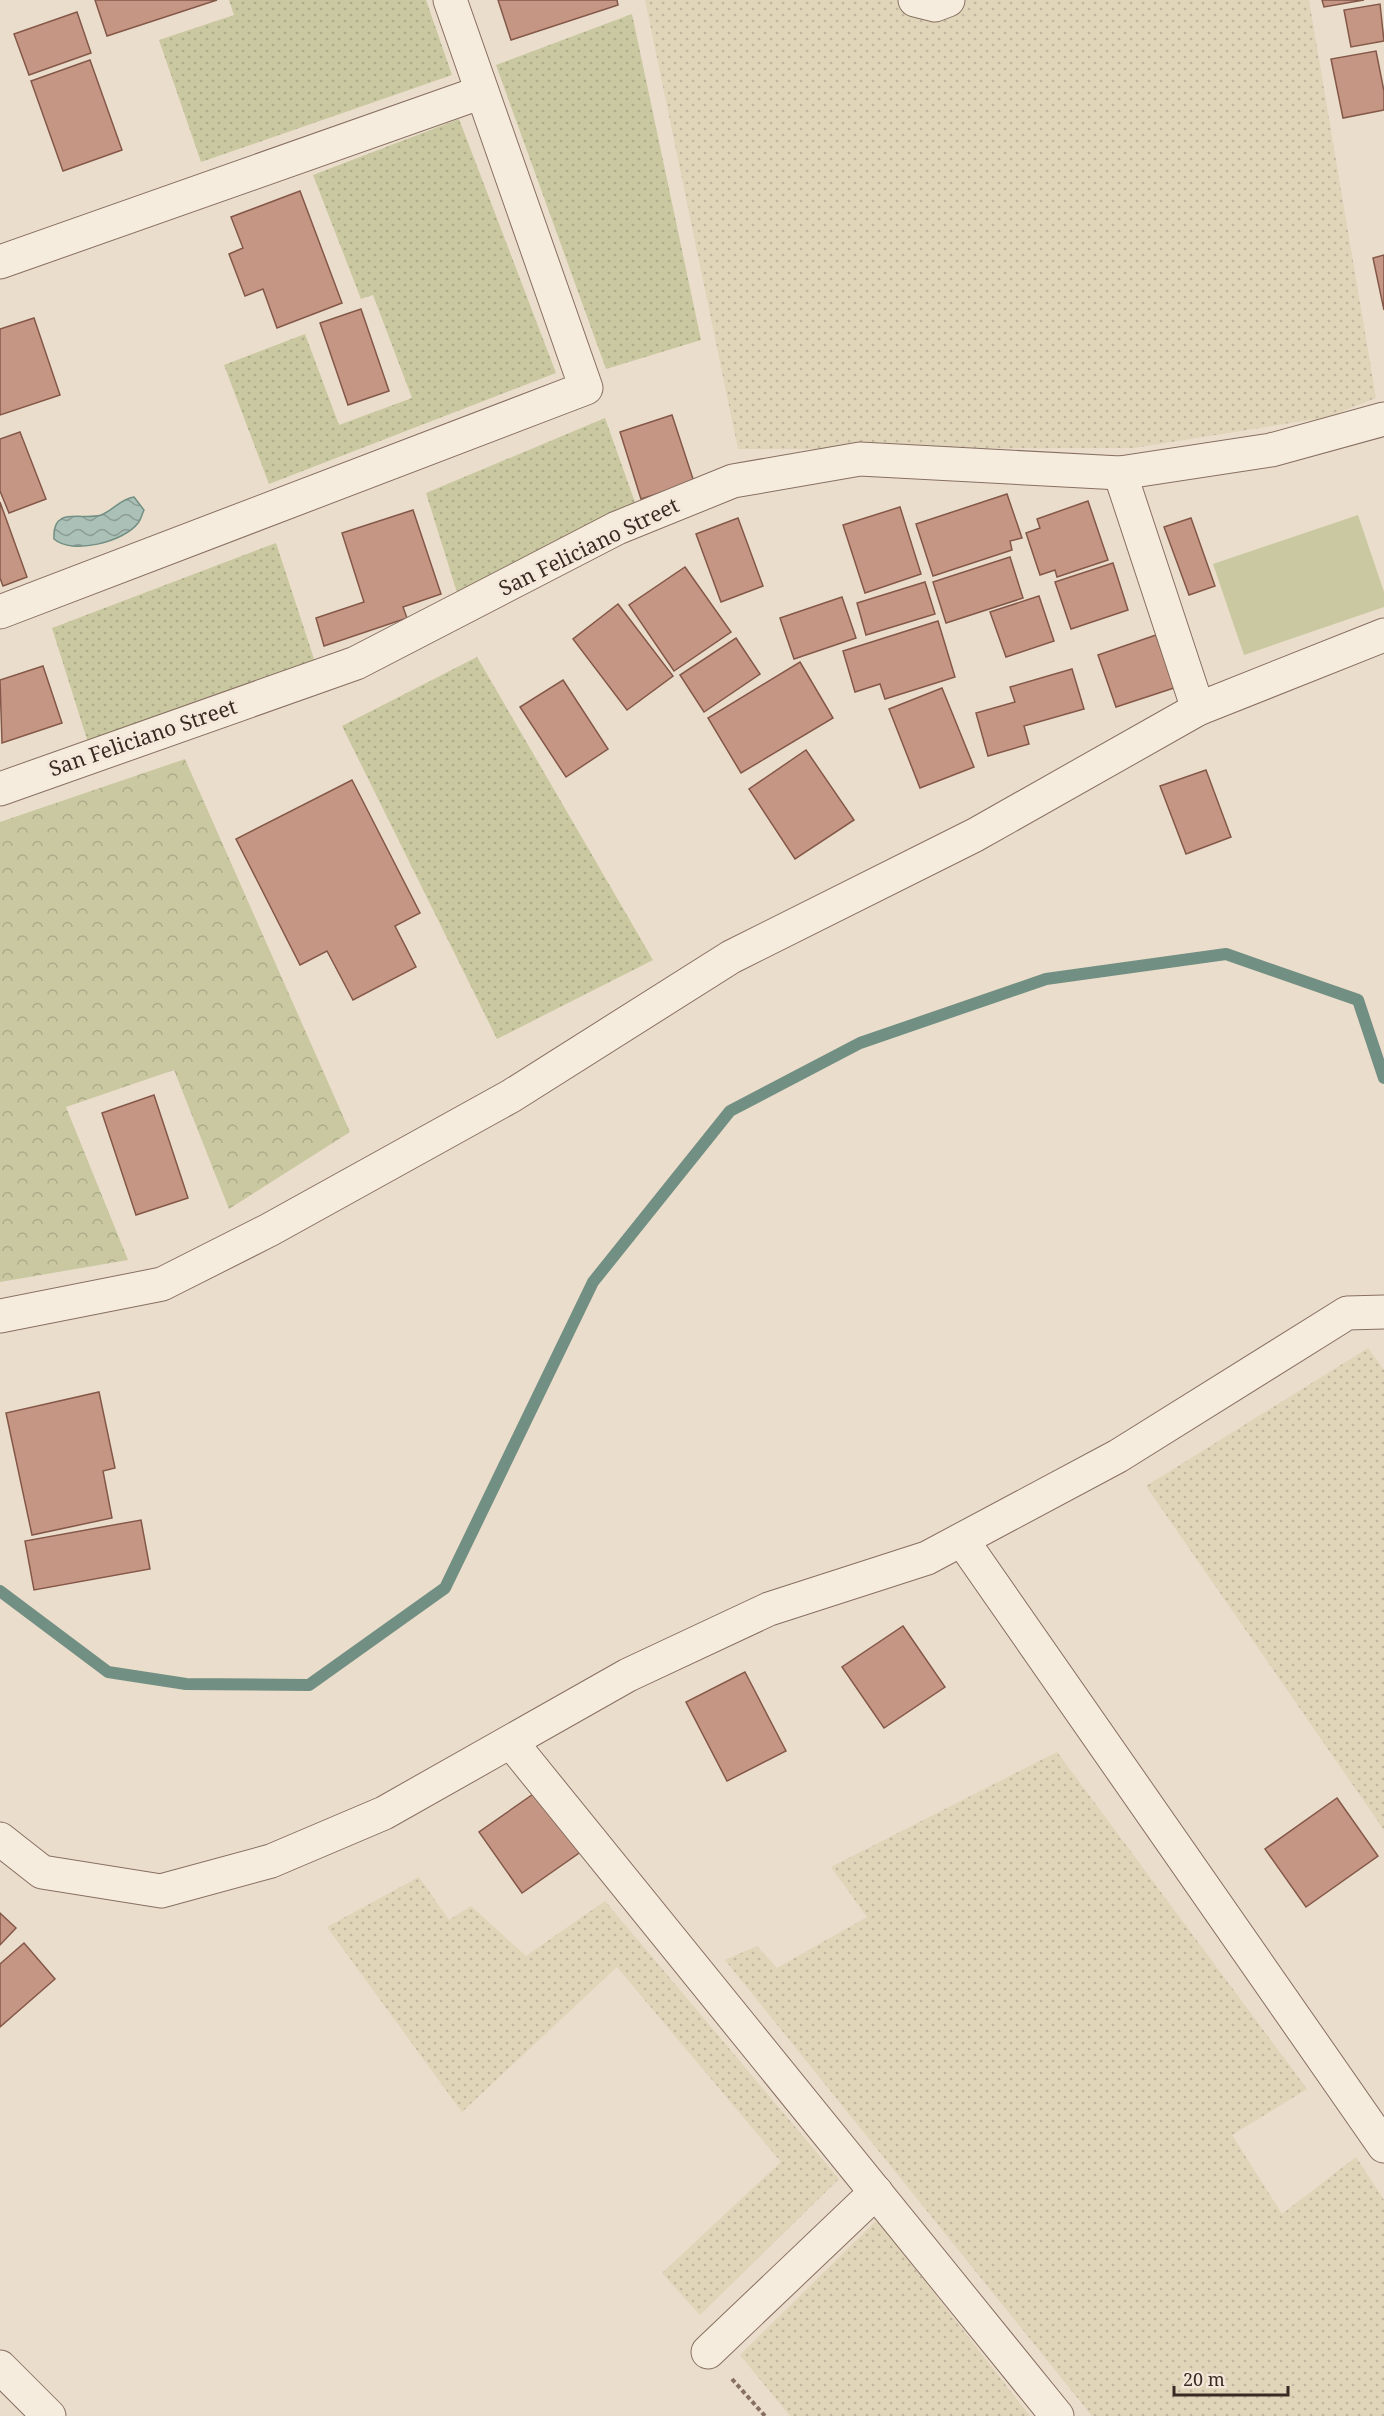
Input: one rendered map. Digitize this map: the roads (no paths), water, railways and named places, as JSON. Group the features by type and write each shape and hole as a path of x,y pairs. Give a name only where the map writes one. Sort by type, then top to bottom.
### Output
{"street":[{"path":"0,612 586,388 450,0"},
{"path":"915,0 935,5 948,0"},
{"path":"0,262 482,92"},
{"name":"San Feliciano Street","path":"0,789 356,663 617,528 733,481 860,459 1120,473 1271,450 1384,419"},
{"path":"1120,473 1198,709"},
{"path":"0,1316 162,1284 258,1236 511,1096 731,957 975,836 1198,709 1384,635"},
{"path":"0,1839 42,1872 161,1891 272,1861 384,1813 628,1675 769,1609 927,1558 1118,1456 1347,1313 1384,1312"},
{"path":"962,1540 1384,2146"},
{"path":"511,1742 1057,2416"},
{"path":"708,2352 876,2192"},
{"path":"0,2367 49,2416"}],"water":[{"path":"134,497 144,510 138,523 122,536 85,546 62,544 54,539 55,528 63,518 101,515"}],"waterway":[{"path":"0,1591 108,1672 186,1684 309,1685 445,1588 593,1282 730,1111 860,1043 1046,979 1226,954 1358,1000 1384,1078"}]}
